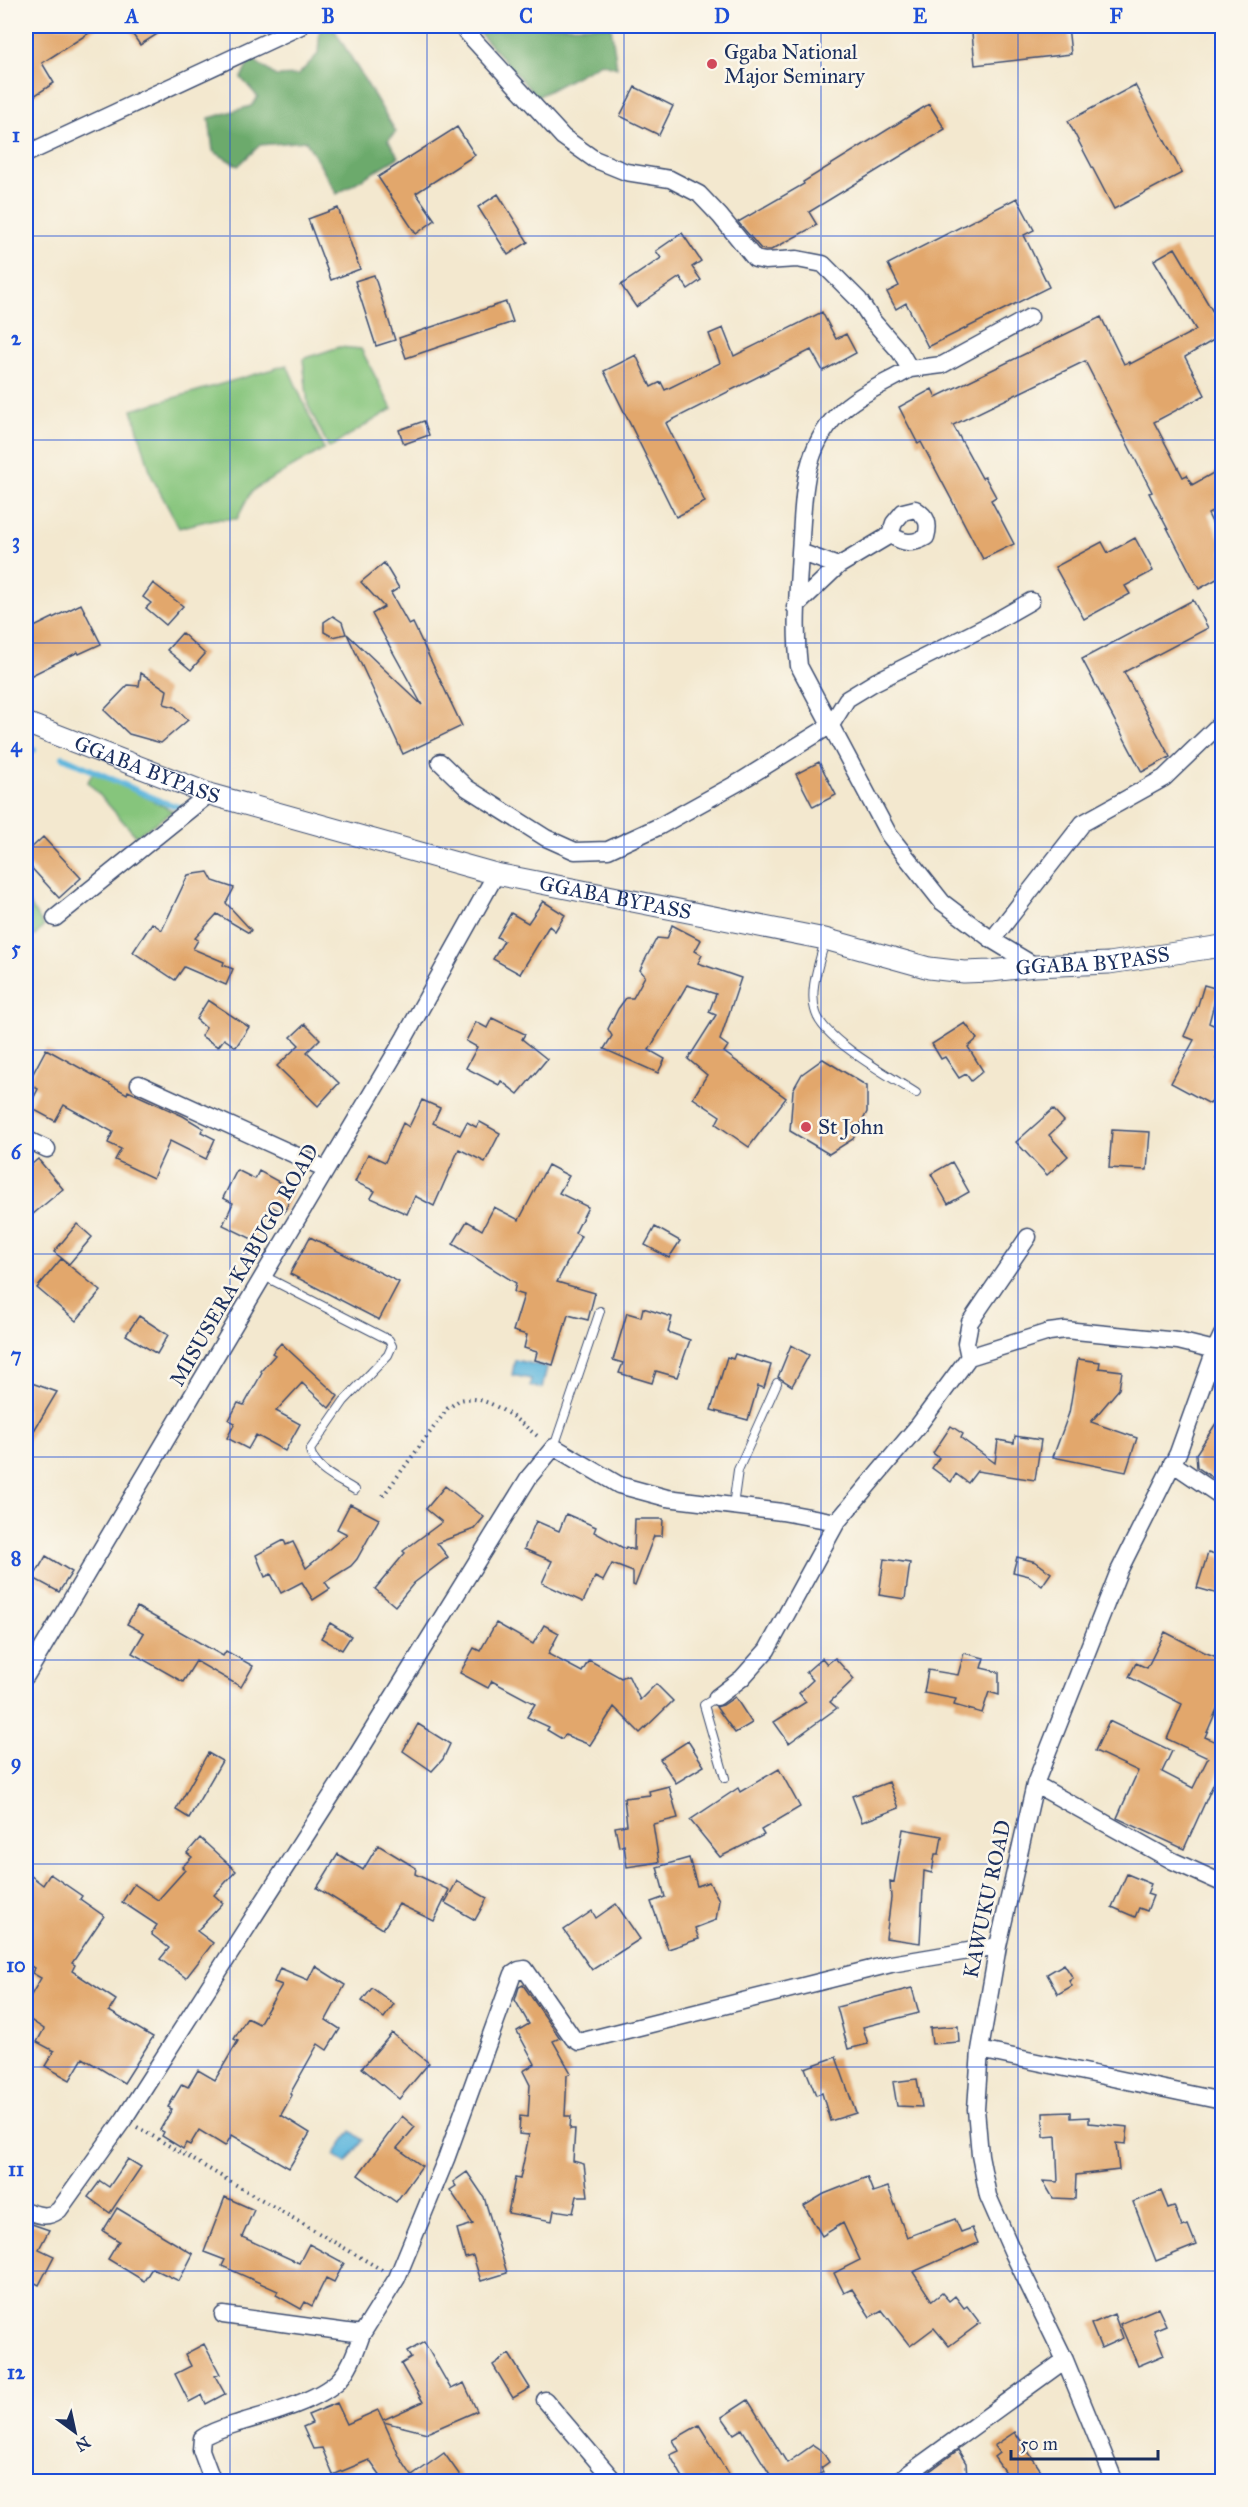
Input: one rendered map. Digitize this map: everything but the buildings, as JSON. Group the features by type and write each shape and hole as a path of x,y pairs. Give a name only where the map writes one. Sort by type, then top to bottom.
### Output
{"street":[{"path":"26,153 302,26"},
{"path":"461,26 562,137 594,159 626,172 670,180 699,194 755,259 797,259 823,264 859,300 872,320 900,351 910,369"},
{"path":"1030,317 942,365 910,369 837,415 813,453 804,483 795,635 799,666 889,835 942,902 992,940 1035,966"},
{"path":"795,607 838,566 890,535"},
{"path":"801,552 838,566"},
{"path":"440,762 467,788 546,838 575,851 608,850 660,826 741,782 831,725 847,699 875,682 989,625 1031,601"},
{"name":"GGABA BYPASS","path":"26,723 209,794 496,874 825,939 940,969 964,972 1109,963 1222,946"},
{"path":"992,940 1083,824 1164,778 1222,723"},
{"path":"55,918 209,794"},
{"name":"MISUSERA KABUGO ROAD","path":"26,1676 405,1037 496,874"},
{"path":"139,1084 326,1169"},
{"path":"26,1140 47,1149"},
{"path":"969,1357 966,1343 970,1322 1028,1237"},
{"path":"717,1697 742,1678 767,1650 837,1522 918,1426 969,1357 1049,1332 1065,1330 1178,1341 1219,1342"},
{"name":"KAWUKU ROAD","path":"1115,2481 1065,2361 988,2196 980,2155 976,2109 980,2050 998,1946 1035,1784 1119,1571 1172,1463 1219,1342"},
{"path":"26,2211 45,2217 59,2210 124,2119 346,1773 529,1477 554,1447 619,1485 667,1498 837,1522"},
{"path":"1172,1463 1222,1497"},
{"path":"1035,1784 1173,1861 1222,1883"},
{"path":"213,2481 201,2450 202,2438 211,2431 275,2413 320,2393 338,2381 349,2366 362,2334 397,2278 446,2159 513,1974 525,1969 573,2038 579,2042 891,1964 998,1946"},
{"path":"980,2050 1222,2101"},
{"path":"223,2314 362,2334"},
{"path":"897,2481 1065,2361"},
{"path":"544,2400 615,2481"}],"lane":[{"path":"825,939 814,990 816,1014 831,1035 916,1093"},
{"path":"264,1275 389,1340 392,1346 388,1354 344,1401 318,1434 310,1450 313,1460 320,1468 356,1490"},
{"path":"554,1447 600,1311"},
{"path":"733,1506 738,1470 777,1383"},
{"path":"717,1697 704,1705 724,1778"}],"path":[{"path":"383,1496 448,1408 460,1400 479,1399 554,1447"},
{"path":"124,2119 397,2278"}],"green space":[{"path":"320,26 334,29 396,132 388,140 399,157 337,194 306,141 260,145 238,166 213,151 209,118 251,106 258,97 241,78 251,58 276,76 298,75 318,54"},
{"path":"473,26 611,26 617,68 601,63 537,97"},
{"path":"339,347 361,349 392,409 329,448 308,405 303,359"},
{"path":"287,365 324,449 256,488 250,494 237,519 214,519 179,528 152,477 132,410"},
{"path":"94,770 173,811 136,836 88,782"},
{"path":"26,899 44,926 35,936 26,929"}],"water":[{"path":"515,1360 547,1367 542,1388 530,1386 531,1379 512,1375"},
{"path":"351,2131 363,2140 346,2163 334,2155"}],"waterway":[{"path":"26,747 34,750"},
{"path":"63,757 160,801 186,809"}],"place":[{"name":"Ggaba National Major Seminary","path":"712,64"},
{"name":"St John","path":"806,1127"}]}
